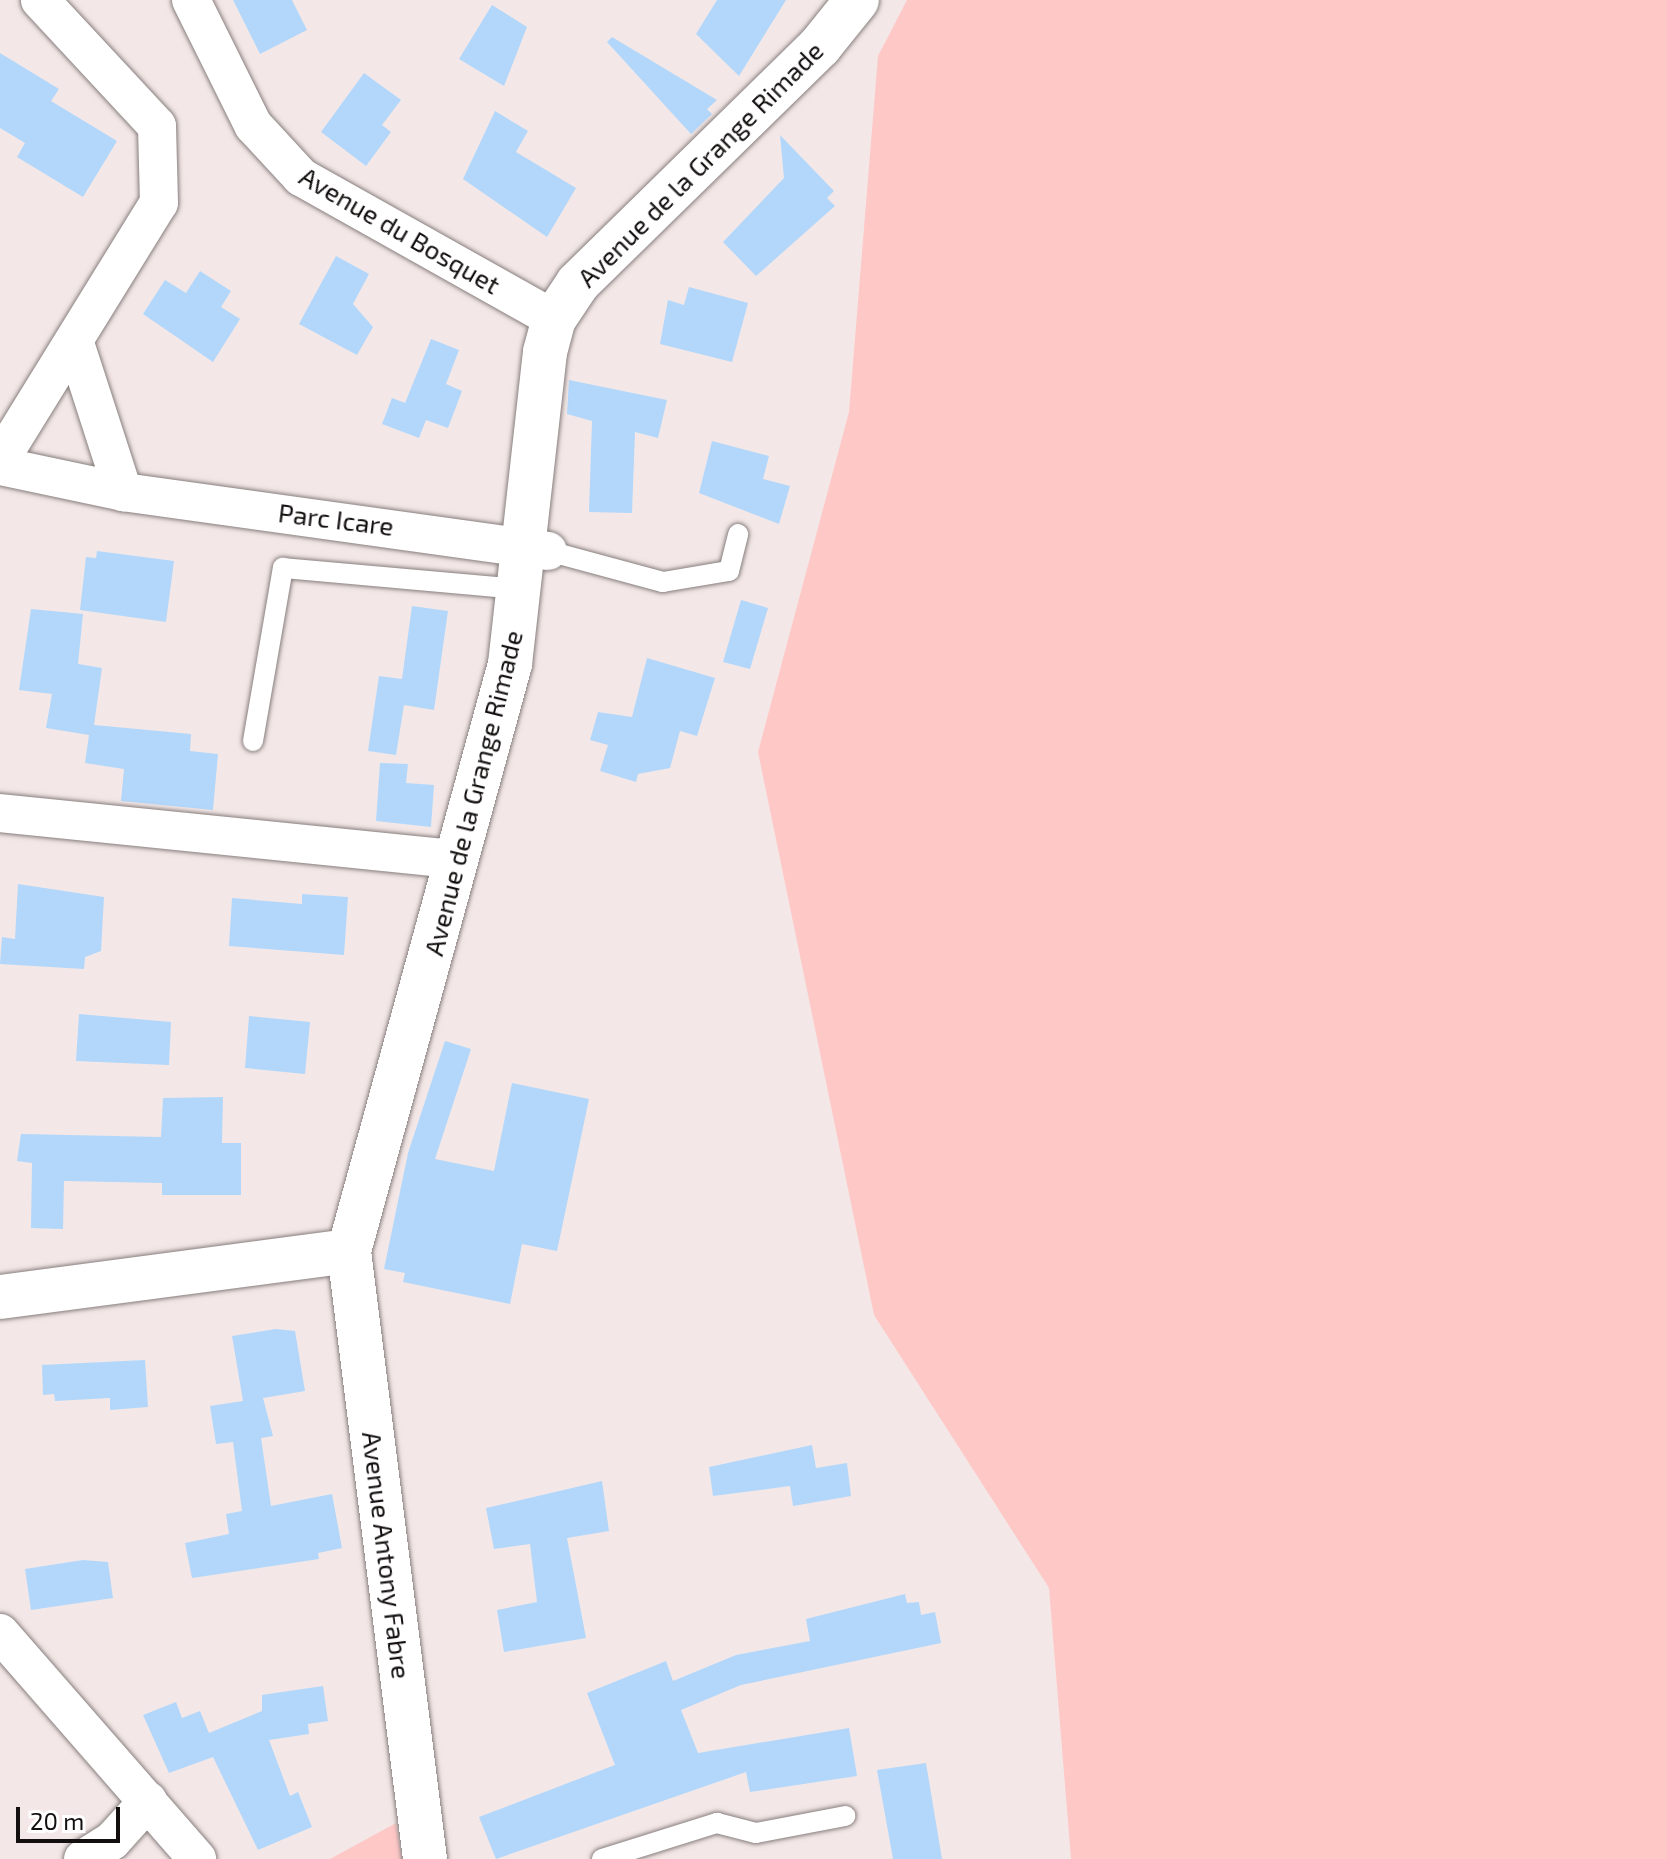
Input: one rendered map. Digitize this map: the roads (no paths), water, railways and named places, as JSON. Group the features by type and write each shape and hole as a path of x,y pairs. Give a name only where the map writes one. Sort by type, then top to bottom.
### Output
{"street":[{"path":"0,460 159,203 157,126 40,0"},
{"name":"Avenue du Bosquet","path":"191,0 253,125 301,177 554,319"},
{"name":"Avenue de la Grange Rimade","path":"349,1251 459,860 510,664 520,589 536,547 554,319 578,283 820,46 857,0"},
{"path":"75,343 123,492"},
{"name":"Parc Icare","path":"0,466 123,492 536,547"},
{"path":"0,813 459,860"},
{"path":"0,1297 349,1251"},
{"name":"Avenue Antony Fabre","path":"349,1251 425,1859"},
{"path":"0,1633 197,1859"},
{"path":"83,1859 112,1841 148,1801"}],"lane":[{"path":"536,547 663,582 729,571 738,534"},
{"path":"253,741 283,568 520,589"},
{"path":"602,1859 717,1823 756,1833 845,1816"}]}
